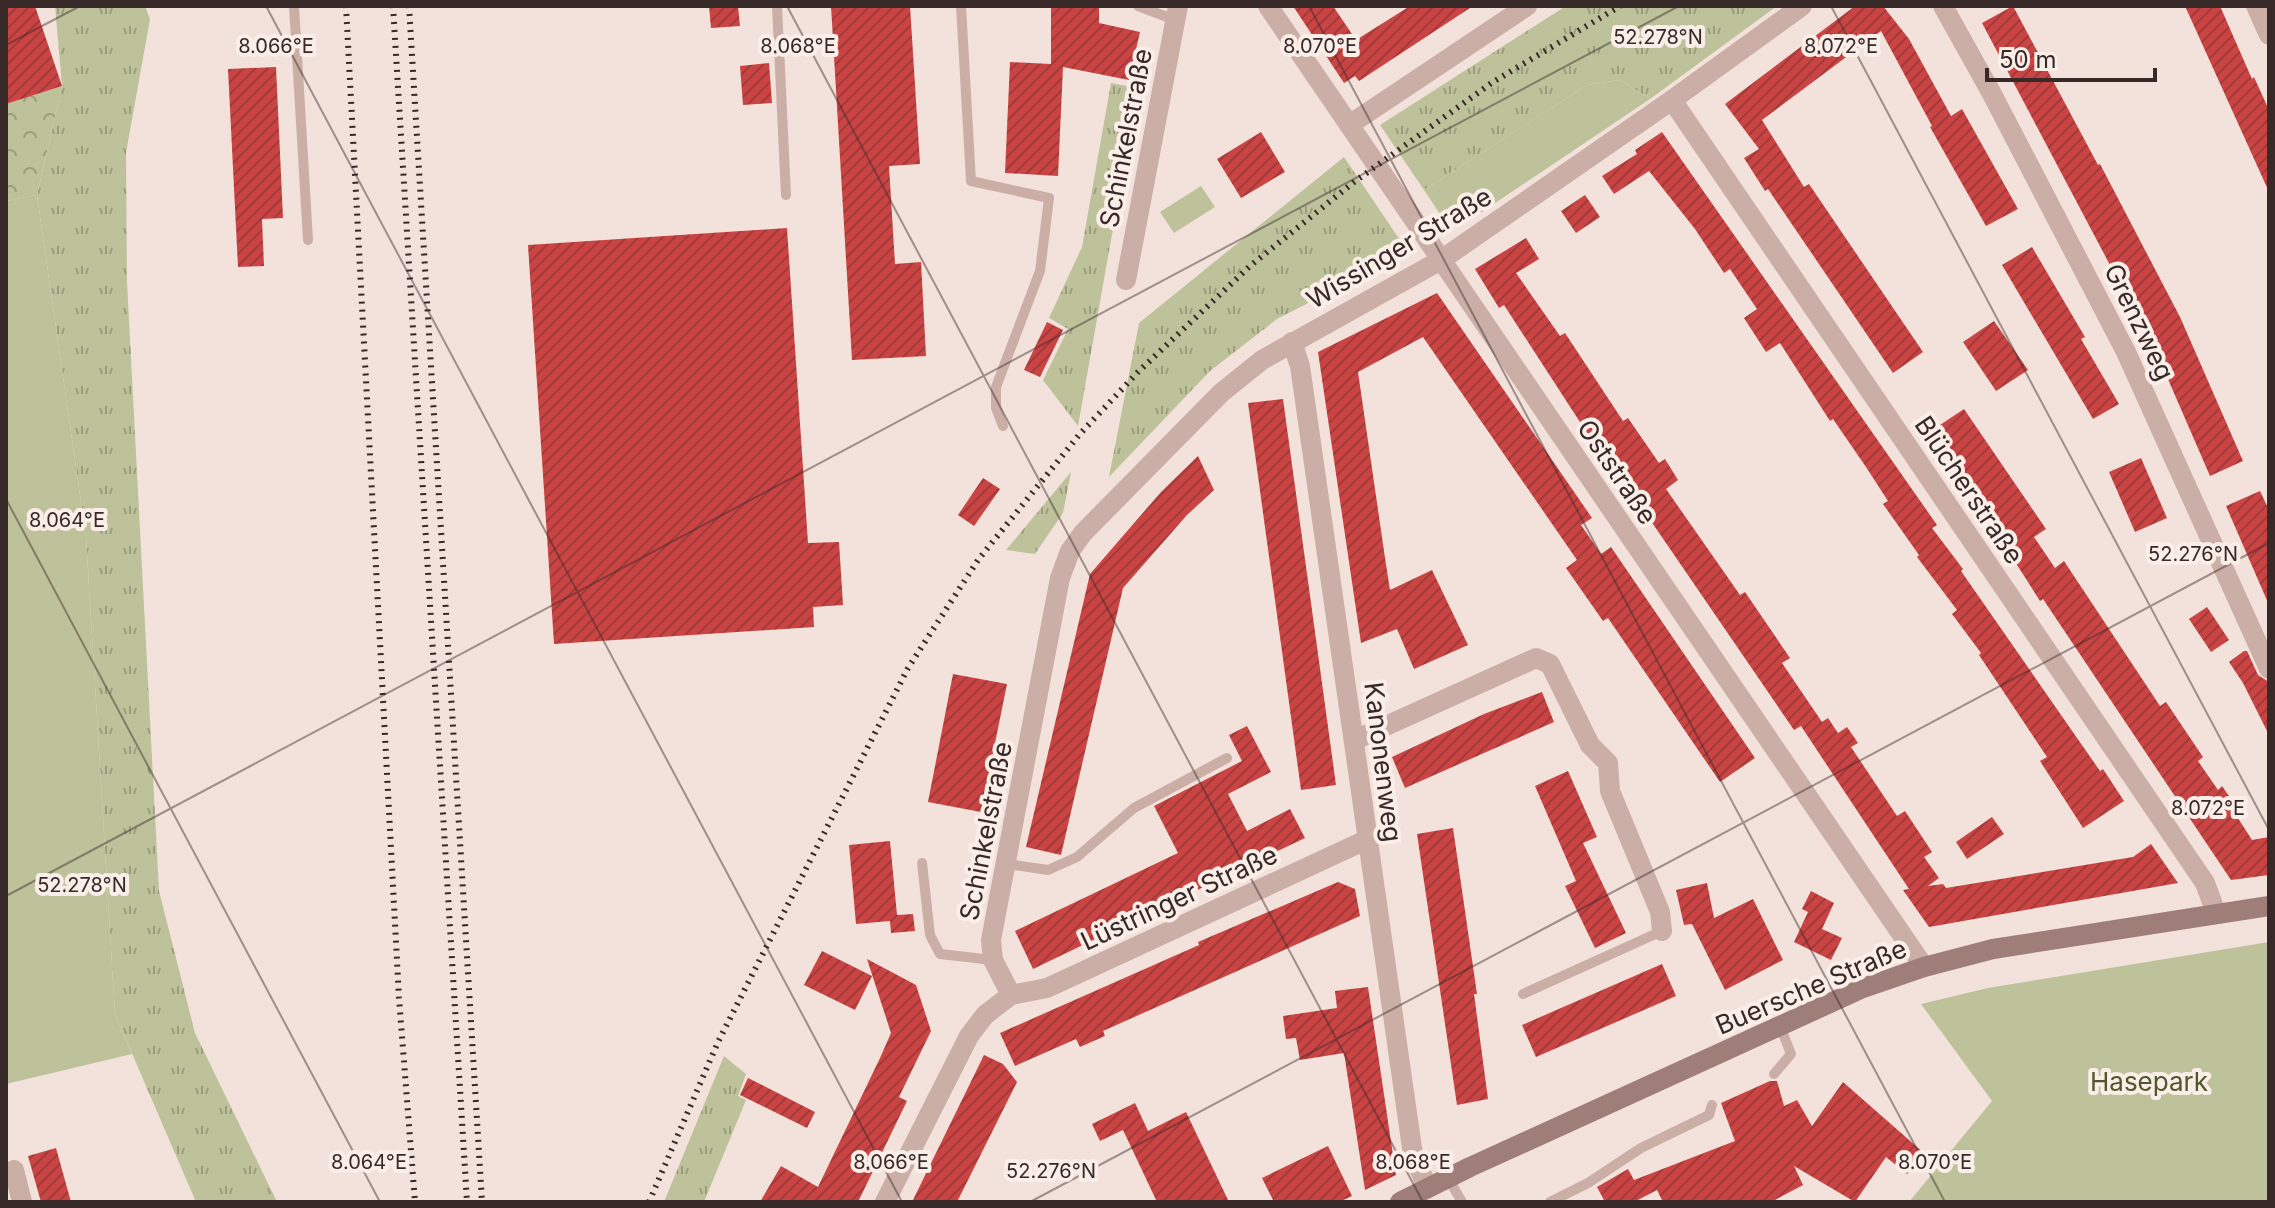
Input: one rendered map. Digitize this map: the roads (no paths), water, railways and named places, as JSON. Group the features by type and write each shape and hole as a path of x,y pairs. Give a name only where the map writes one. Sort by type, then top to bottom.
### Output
{"main road":[{"name":"Buersche Straße","path":"1414,1197 1448,1178 1863,988 1924,967 1993,949 2269,906"}],"street":[{"name":"Oststraße","path":"1268,6 1924,967"},
{"path":"1349,125 1527,6"},
{"name":"Wissinger Straße","path":"1083,533 1221,393 1262,360 1441,260 1802,6"},
{"name":"Grenzweg","path":"1943,6 2119,338 2261,629 2269,669"},
{"path":"2256,6 2269,35"},
{"name":"Schinkelstraße","path":"1126,280 1177,13"},
{"name":"Blücherstraße","path":"1672,100 2205,883 2216,913"},
{"name":"Kanonenweg","path":"1292,342 1300,366 1355,740 1366,840 1413,1155 1414,1197"},
{"name":"Schinkelstraße","path":"1011,995 993,960 991,940 1060,578 1070,551 1083,533"},
{"path":"1355,740 1536,658 1550,664 1590,745 1608,763 1610,791 1660,912 1662,931"},
{"name":"Lüstringer Straße","path":"1011,995 1047,988 1366,840"},
{"path":"885,1202 969,1036 985,1015 1011,995"},
{"path":"10,1170 22,1202"}],"lane":[{"path":"294,6 308,240"},
{"path":"777,6 786,195"},
{"path":"961,6 971,181 1049,198 1040,271 996,387 996,408 1003,426"},
{"path":"1138,6 1177,13"},
{"path":"1007,864 1048,870 1077,857 1134,808 1227,758"},
{"path":"922,863 930,935 940,954 993,960"},
{"path":"1523,994 1662,931"},
{"path":"1774,1074 1791,1054 1780,1026"},
{"path":"1550,1202 1588,1183 1641,1148 1709,1115 1712,1105"},
{"path":"1448,1178 1462,1202"}],"railway":[{"path":"346,6 399,998 415,1202"},
{"path":"393,6 467,1202"},
{"path":"409,6 482,1202"},
{"path":"649,1202 718,1042 908,668 978,560 1079,435 1138,372 1250,266 1354,182 1493,82 1620,6"}],"park label":[{"name":"Hasepark","path":"2149,1082"}]}
